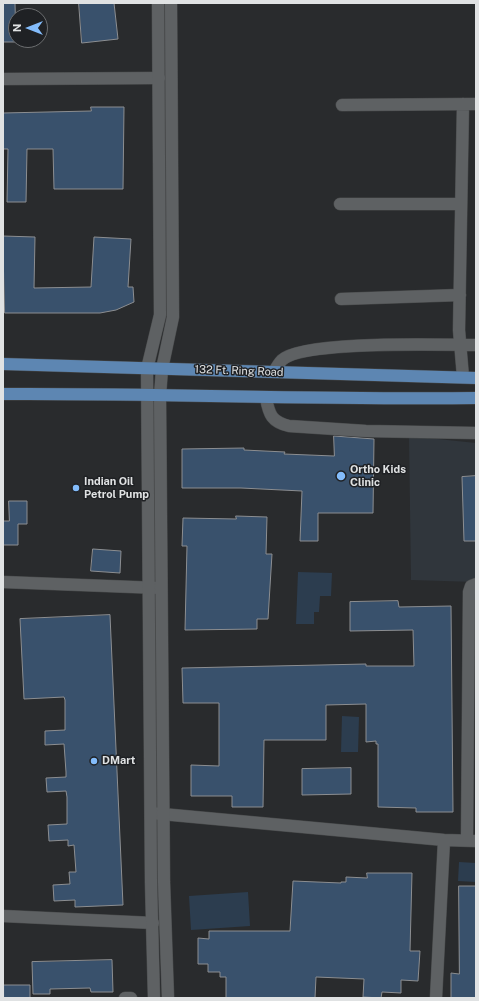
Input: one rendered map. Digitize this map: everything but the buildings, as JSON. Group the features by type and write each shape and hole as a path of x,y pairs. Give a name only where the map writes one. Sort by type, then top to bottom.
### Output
{"main road":[{"name":"132 Ft. Ring Road","path":"3,364 476,378"},
{"path":"3,394 339,400 476,398"}],"street":[{"path":"158,3 160,315 147,369 147,396 150,588 157,813 168,998"},
{"path":"154,998 153,923 162,588 160,396 162,369 173,316 171,3"},
{"path":"3,79 159,78"},
{"path":"463,377 460,345 460,295 464,104"},
{"path":"342,105 476,104"},
{"path":"340,204 462,204"},
{"path":"341,299 460,295"},
{"path":"274,372 283,359 303,351 351,346 476,345"},
{"path":"266,398 268,411 278,424 289,426 366,431 476,434"},
{"path":"3,582 162,588"},
{"path":"157,813 444,840 472,841 469,592 471,586 476,584"},
{"path":"436,998 444,840"},
{"path":"3,916 153,923"},
{"path":"125,998 131,998"}],"shaded area":[{"path":"409,436 476,443 476,582 411,580"},
{"path":"298,572 332,573 331,596 320,596 319,612 314,612 314,624 296,624"},
{"path":"342,716 359,717 358,752 341,752"},
{"path":"459,862 476,863 476,882 458,881"},
{"path":"248,892 250,926 191,930 189,896"}],"place":[{"name":"Ortho Kids Clinic","path":"341,476"},
{"name":"Indian Oil Petrol Pump","path":"76,488"},
{"name":"DMart","path":"94,761"}]}
